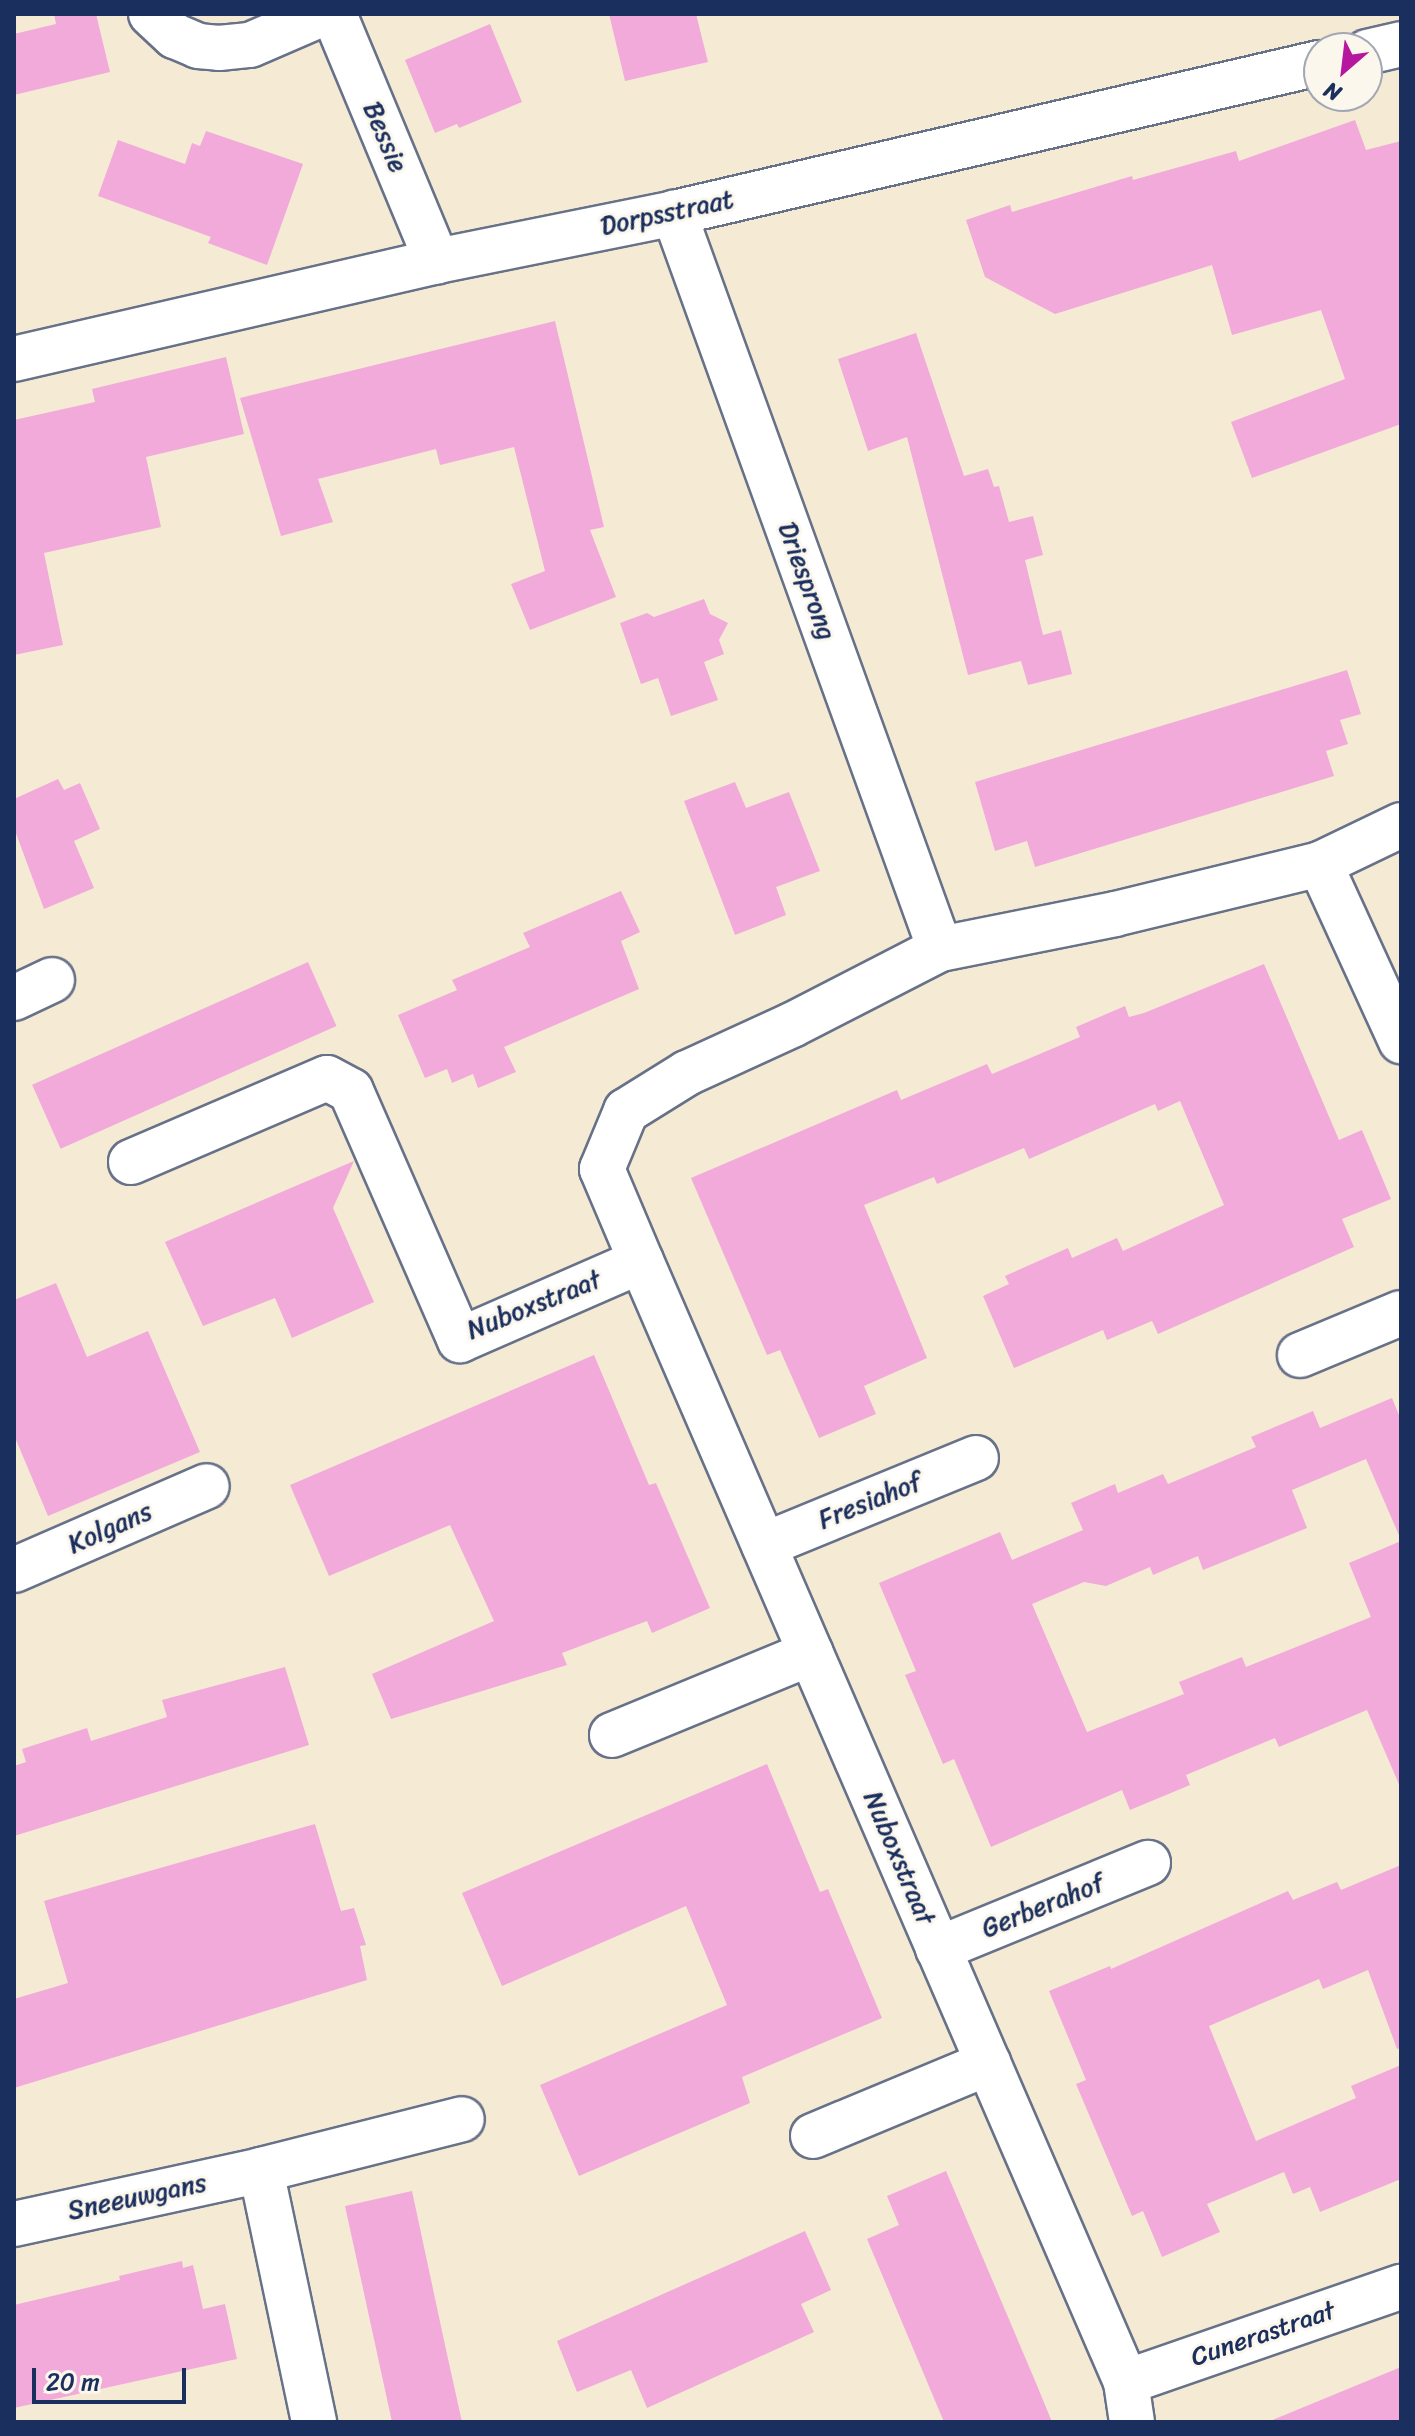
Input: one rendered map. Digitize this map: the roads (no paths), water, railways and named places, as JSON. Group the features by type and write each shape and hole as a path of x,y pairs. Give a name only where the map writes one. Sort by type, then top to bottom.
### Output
{"street":[{"path":"151,14 175,36 198,46 219,48 250,45 322,14"},
{"name":"Bessie","path":"334,14 437,261"},
{"name":"Dorpsstraat","path":"14,359 437,261 674,213 1303,67"},
{"name":"Driesprong","path":"674,213 940,949"},
{"path":"641,1261 602,1169 626,1111 687,1073 792,1025 940,949 1115,914 1320,864 1401,825"},
{"path":"1320,864 1401,1041"},
{"name":"Nuboxstraat","path":"131,1162 327,1078 351,1091 460,1340 641,1261 988,2063 1129,2402"},
{"path":"1300,1355 1401,1313"},
{"name":"Fresiahof","path":"764,1545 976,1458"},
{"name":"Kolgans","path":"14,1570 207,1486"},
{"path":"612,1735 811,1653"},
{"name":"Gerberahof","path":"938,1949 1148,1863"},
{"path":"813,2136 988,2063"},
{"name":"Sneeuwgans","path":"14,2224 261,2170 462,2119"},
{"path":"261,2170 314,2422"},
{"name":"Cunerastraat","path":"1129,2402 1401,2287"}]}
